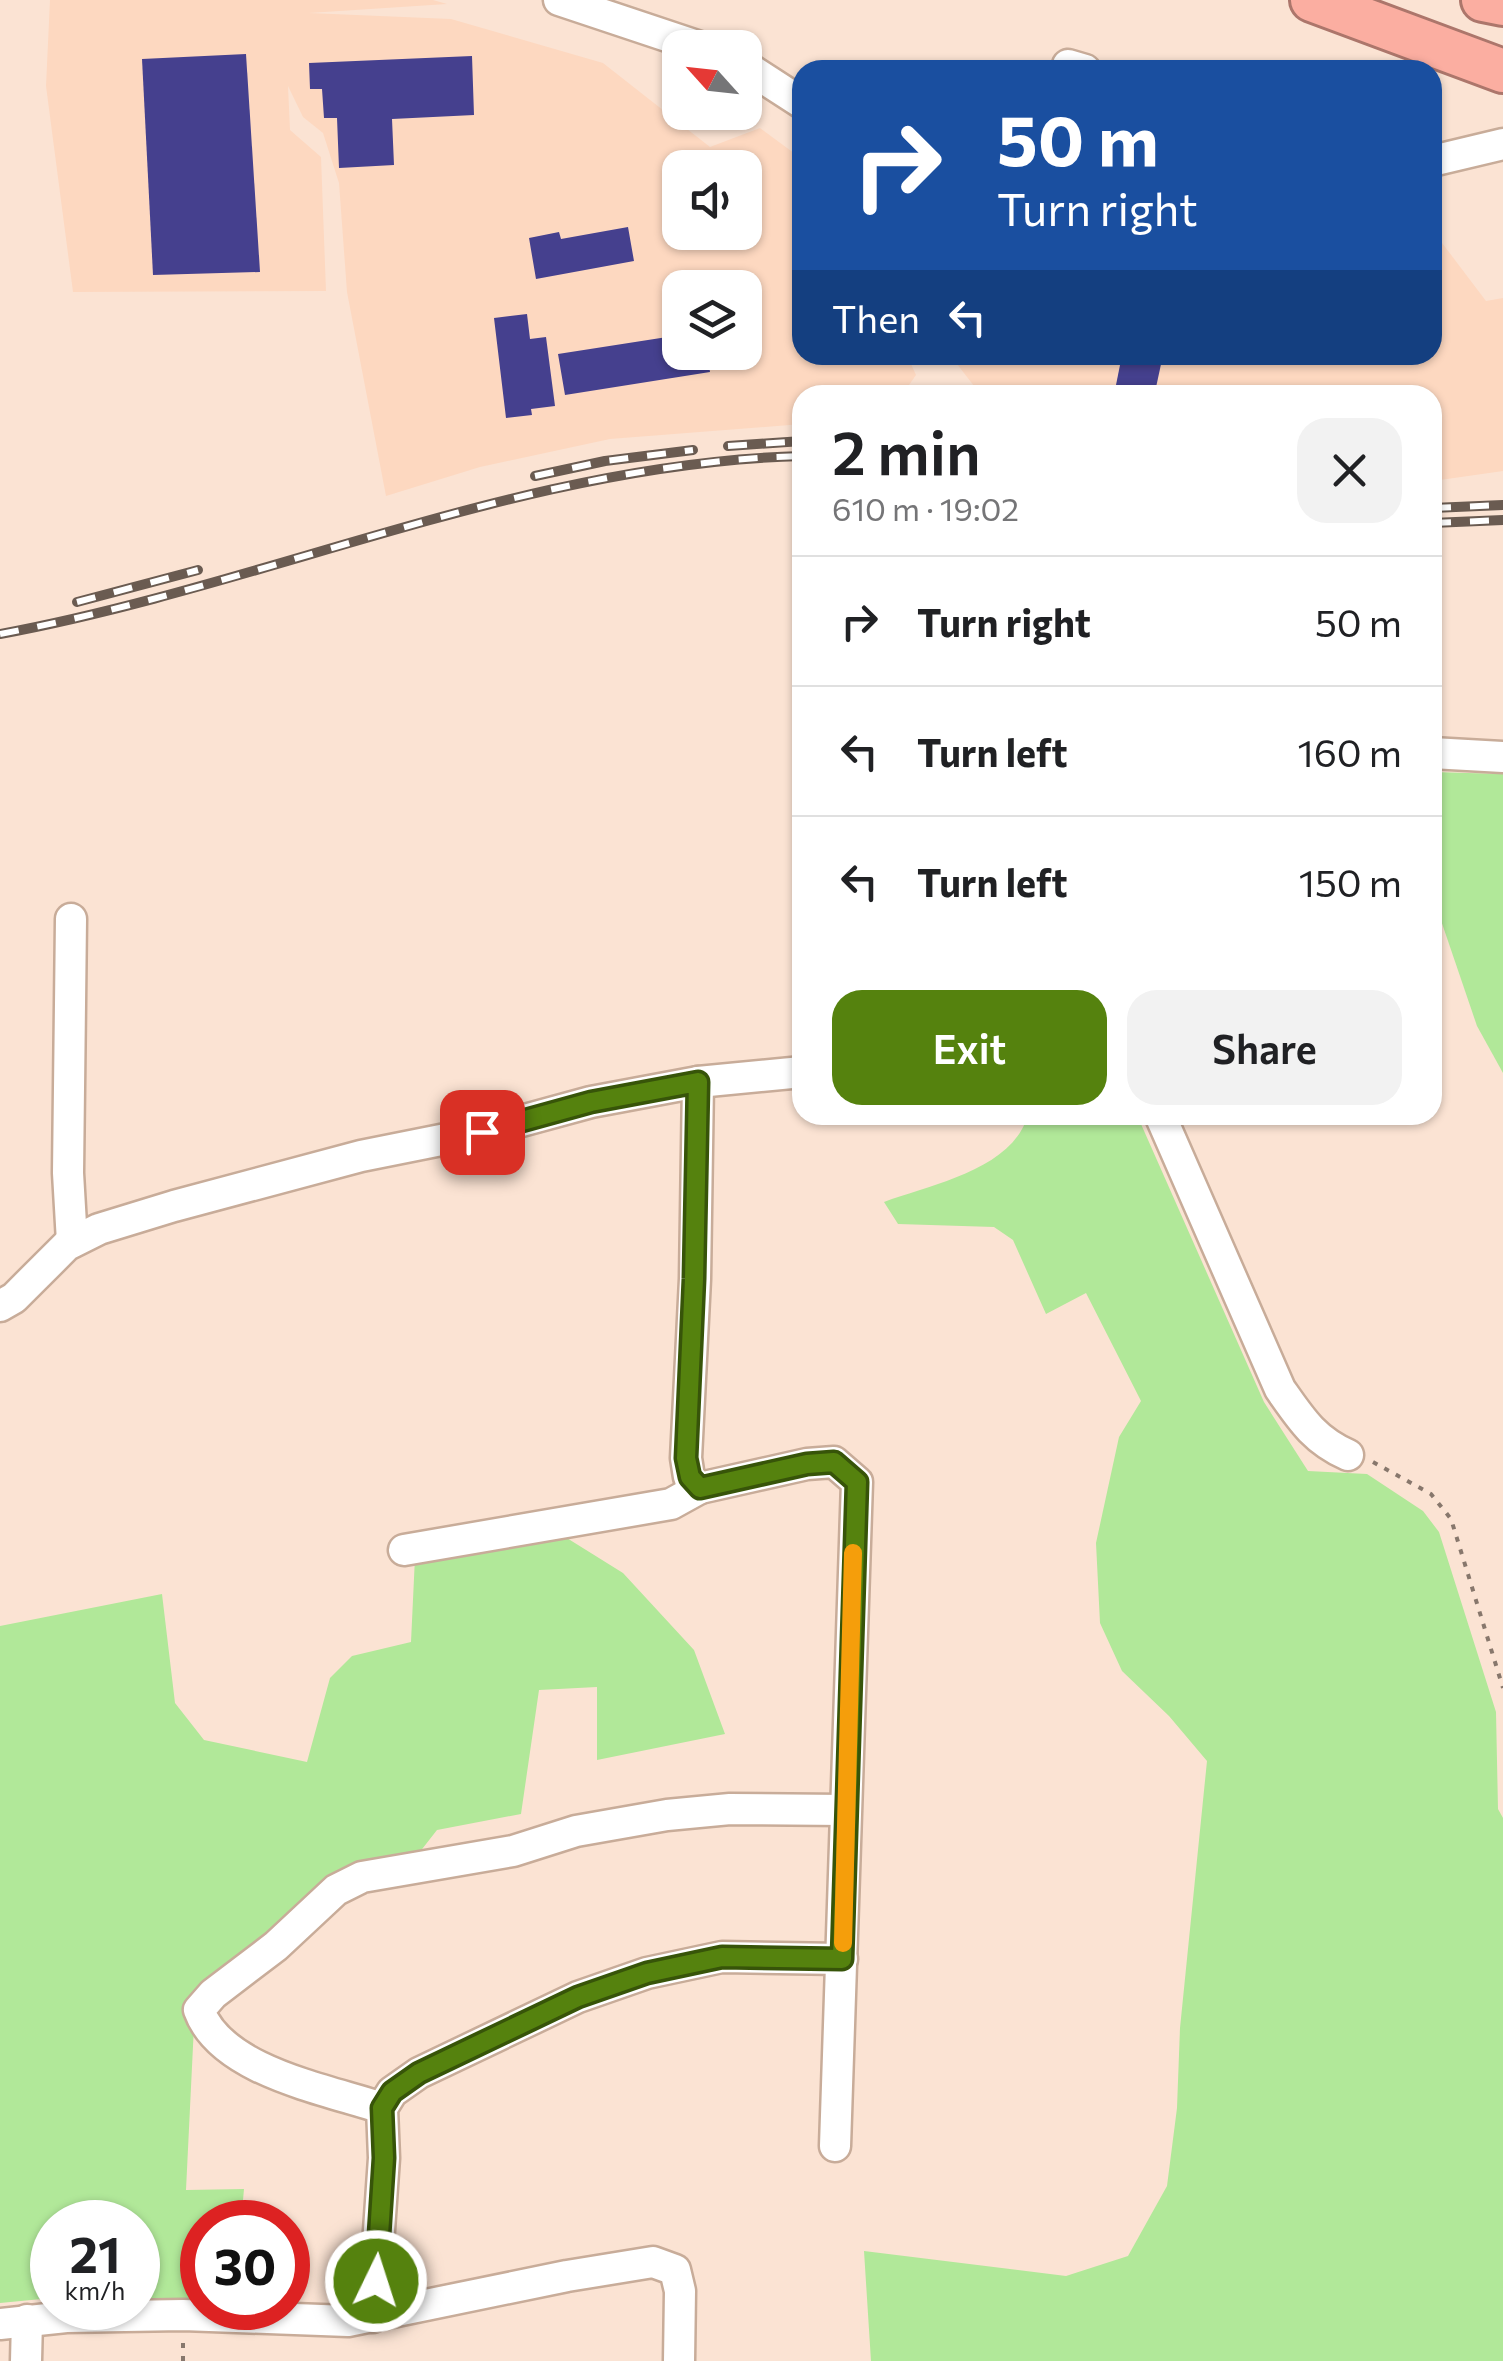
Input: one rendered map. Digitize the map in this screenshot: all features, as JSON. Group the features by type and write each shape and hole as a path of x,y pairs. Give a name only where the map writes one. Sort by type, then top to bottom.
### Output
{"highway":[{"path":"1312,0 1503,71"},
{"path":"1483,0 1503,4"}],"street":[{"path":"559,0 662,34"},
{"path":"762,77 792,97"},
{"path":"1442,159 1503,144"},
{"path":"1442,753 1503,756"},
{"path":"71,920 68,1173 72,1242"},
{"path":"0,1306 14,1298 72,1242 99,1229 174,1206 360,1156 482,1132 591,1102 698,1082 792,1073"},
{"path":"698,1082 686,1458 690,1477 700,1488"},
{"path":"1164,1125 1280,1389 1326,1446 1348,1456"},
{"path":"404,1550 671,1504 700,1488 807,1464 834,1462 857,1482 835,2146"},
{"path":"382,2108 248,2064 222,2046 205,2027 199,2010 336,1890 362,1877 513,1851 576,1831 667,1814 730,1808 845,1810"},
{"path":"373,2317 384,2158 382,2108 392,2092 419,2073 578,1997 647,1973 722,1957 842,1959"},
{"path":"26,2361 14,2322 125,2315 348,2322 653,2262 675,2270 680,2291 679,2361"}],"path":[{"path":"1348,1456 1376,1462 1431,1494 1451,1518 1503,1688"}],"shaded area":[{"path":"50,0 433,0 447,4 309,13 451,19 603,63 662,109 662,130 688,130 710,147 762,129 792,152 792,365 912,365 916,375 909,385 792,385 792,425 610,439 480,467 386,496 347,292 339,183 323,133 303,117 288,86 290,130 321,157 326,291 73,292 46,86"},
{"path":"1442,243 1486,301 1503,298 1503,471 1442,480 1442,385 973,385 958,365 1442,365"}],"green space":[{"path":"1442,772 1503,774 1503,1073 1477,1026 1442,923"},
{"path":"1023,1125 1141,1125 1264,1402 1308,1471 1367,1474 1423,1511 1439,1532 1496,1712 1498,1809 1503,1818 1503,2361 871,2361 864,2251 1066,2276 1128,2256 1167,2186 1177,2108 1180,2028 1207,1761 1169,1716 1122,1671 1100,1623 1096,1543 1119,1437 1141,1401 1086,1293 1046,1314 1013,1240 994,1227 898,1224 884,1202 988,1162 1019,1134"},
{"path":"562,1535 623,1573 694,1650 725,1734 597,1760 597,1687 539,1690 521,1814 437,1830 419,1853 337,1881 195,2005 186,2190 244,2189 243,2200 180,2200 180,2298 160,2298 160,2200 30,2200 30,2300 0,2303 0,1626 162,1594 175,1703 204,1740 307,1762 330,1678 352,1656 411,1642 415,1557"}],"building":[{"path":"246,54 260,272 153,275 142,59"},
{"path":"472,56 474,115 392,119 394,165 339,168 337,118 324,118 322,89 310,89 309,63"},
{"path":"628,227 634,261 536,279 529,238 559,232 561,239"},
{"path":"527,314 530,339 546,337 555,406 531,409 532,415 506,418 494,318"},
{"path":"662,338 662,370 710,372 565,395 558,354"},
{"path":"1120,365 1161,365 1157,385 1116,385"}],"railway":[{"path":"728,446 792,442"},
{"path":"535,476 605,461 693,450"},
{"path":"0,634 200,586 498,502 598,480 699,464 792,457"},
{"path":"1442,508 1503,505"},
{"path":"1442,523 1503,520"},
{"path":"77,602 198,570"}],"slow traffic":[{"path":"843,1943 853,1553"}],"route":[{"path":"376,2281 384,2158 382,2108 392,2092 419,2073 578,1997 647,1973 722,1957 842,1959 857,1482 834,1462 807,1464 700,1488 690,1477 686,1458 698,1082 591,1102 482,1132"}]}
